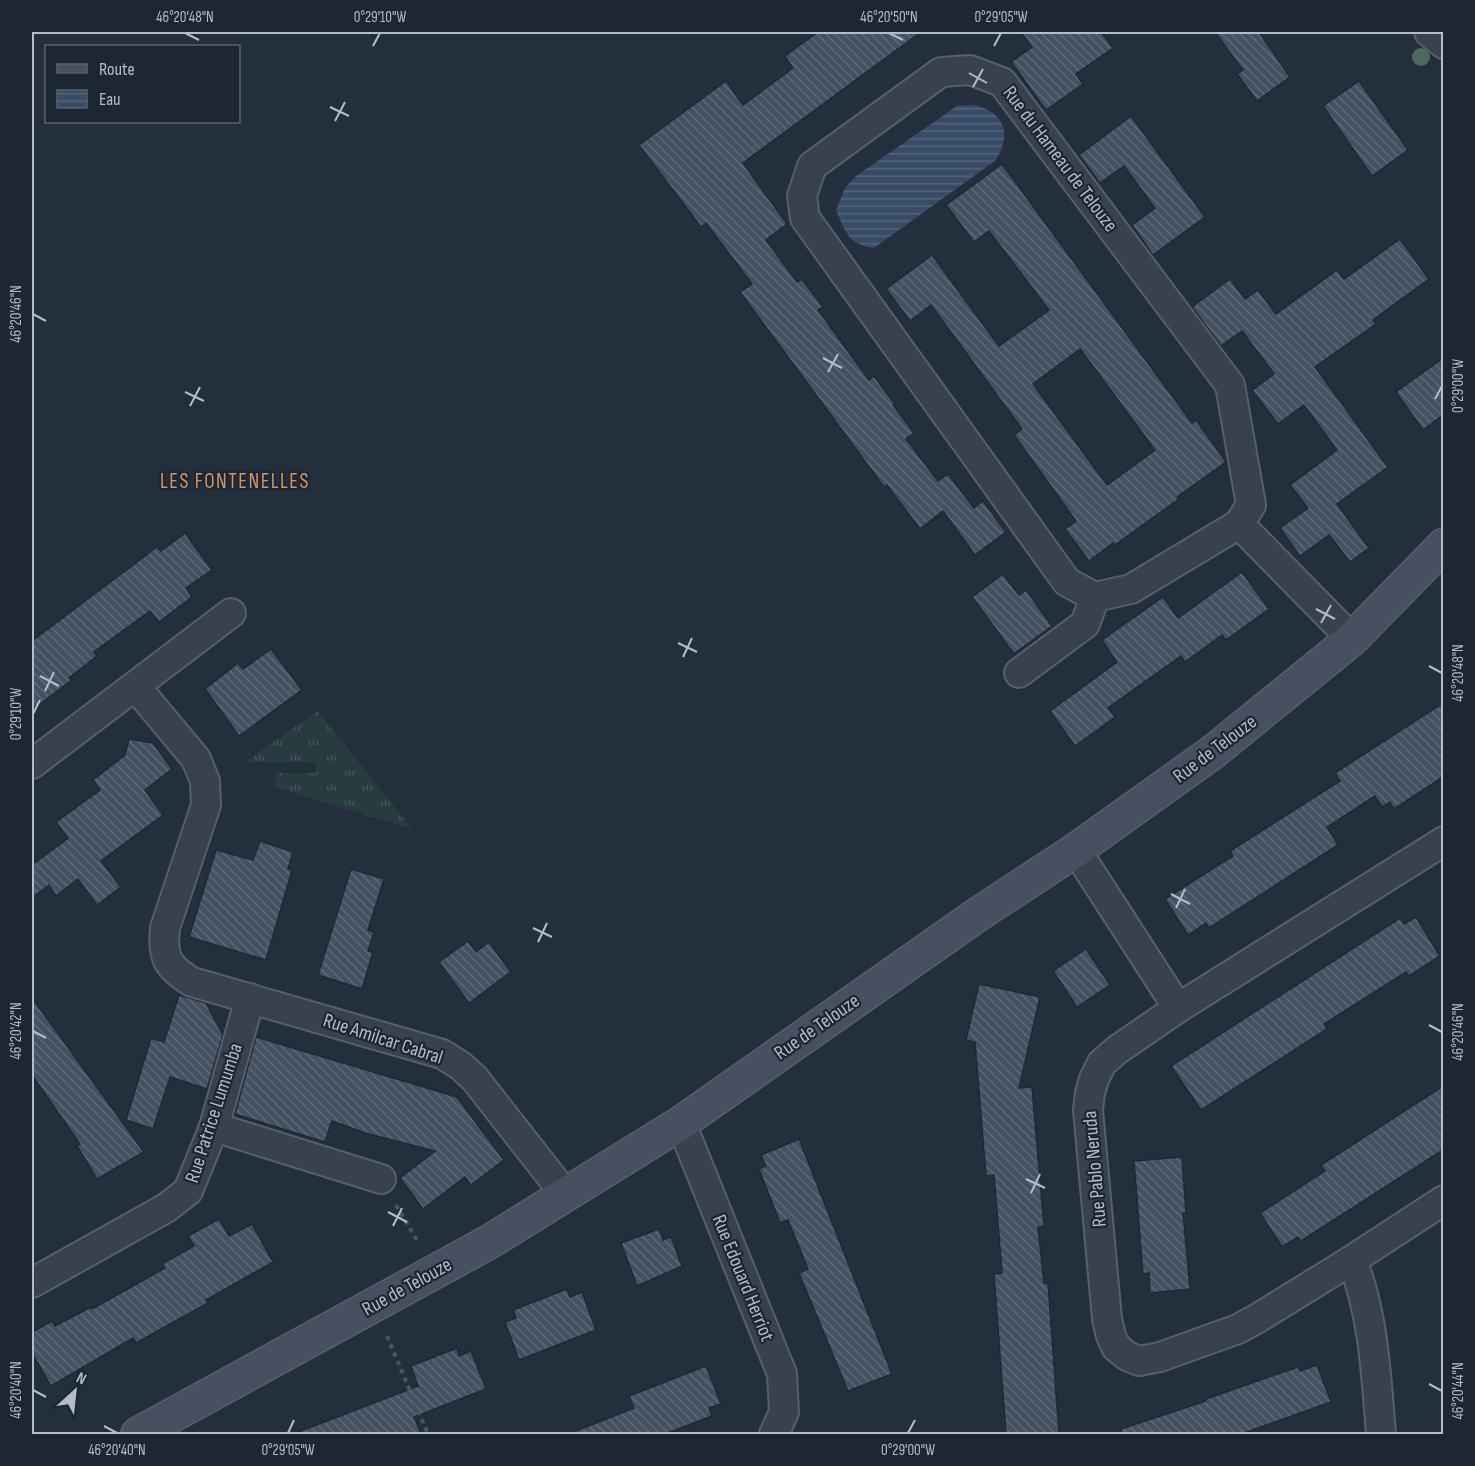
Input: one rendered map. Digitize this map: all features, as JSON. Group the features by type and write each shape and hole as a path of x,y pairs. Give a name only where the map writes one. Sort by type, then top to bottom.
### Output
{"street":[{"path":"1429,32 1443,44"},
{"name":"Rue du Hameau de Telouze","path":"1095,597 1067,582 804,219 802,196 812,166 941,72 969,70 1002,82 1230,385 1251,505 1239,524"},
{"path":"1019,673 1085,624 1095,597 1131,590 1239,524 1352,639"},
{"name":"Rue de Telouze","path":"138,1434 489,1242 681,1123 977,915 1076,850 1213,752 1352,639 1443,545"},
{"path":"32,764 231,613"},
{"name":"Rue Amilcar Cabral","path":"136,687 196,759 206,781 206,805 165,928 163,943 166,957 175,972 192,982 442,1054 476,1079 565,1194"},
{"name":"Rue Pablo Neruda","path":"1443,841 1178,1008 1102,1063 1094,1079 1088,1110 1107,1319 1111,1336 1116,1347 1127,1356 1139,1360 1150,1360 1238,1329 1352,1260 1443,1200"},
{"path":"1076,850 1178,1008"},
{"name":"Rue Patrice Lumumba","path":"32,1283 166,1208 189,1191 214,1127 250,998"},
{"name":"Rue Edouard Herriot","path":"681,1123 782,1374 784,1412 774,1434"},
{"path":"214,1127 381,1179"},
{"path":"1352,1260 1372,1331 1381,1434"}],"path":[{"path":"381,1179 436,1271"},
{"path":"375,1304 428,1434"}],"green space":[{"path":"318,711 412,829 274,787 278,773 315,773 316,762 245,762"}],"water":[{"path":"957,106 981,107 990,111 1001,122 1004,129 1003,144 996,160 874,248 853,240 845,231 836,210 845,188 856,176"}],"building":[{"path":"818,32 921,32 743,163 787,224 766,240 797,282 802,279 823,307 818,310 869,380 874,376 895,404 893,405 914,433 906,439 938,481 948,474 974,508 983,501 1006,532 975,555 943,511 920,529 887,485 884,487 740,292 752,284 706,223 701,227 639,145 726,81 743,105 793,68 785,56"},
{"path":"1021,32 1101,32 1113,48 1076,74 1083,84 1046,110 1011,62 1032,47"},
{"path":"1215,32 1259,32 1290,77 1257,101 1237,74 1243,70"},
{"path":"1359,81 1408,150 1372,176 1323,106"},
{"path":"1131,116 1205,217 1153,255 1132,225 1155,208 1124,166 1100,183 1079,155"},
{"path":"1002,164 1192,423 1196,420 1226,462 1177,497 1179,499 1089,561 1065,529 1076,521 1014,435 1022,429 931,305 910,321 886,289 932,255 999,346 1049,310 989,231 974,242 946,205","holes":["1080,349 1155,450 1107,485 1033,384"]},
{"path":"1400,239 1429,279 1373,320 1376,324 1315,367 1388,467 1337,504 1369,548 1350,562 1329,535 1300,556 1280,528 1308,508 1290,485 1337,450 1304,405 1278,424 1252,390 1274,374 1242,331 1221,346 1192,307 1230,279 1245,299 1258,290 1276,314 1337,270 1344,279"},
{"path":"1443,358 1443,415 1423,430 1396,392"},
{"path":"185,533 212,570 186,588 192,597 159,622 150,611 94,652 97,656 69,678 72,680 32,710 32,641 157,547 161,551"},
{"path":"1242,572 1269,609 1226,640 1222,635 1185,662 1181,656 1108,708 1115,717 1075,746 1050,711 1117,662 1102,640 1163,597 1178,618"},
{"path":"1003,574 1019,595 1026,590 1052,626 1014,654 972,597"},
{"path":"271,649 302,690 239,736 205,689 238,663 243,669"},
{"path":"1443,703 1443,777 1394,809 1390,802 1382,807 1375,796 1327,827 1338,845 1209,928 1206,923 1188,935 1165,899 1233,856 1230,851 1340,781 1335,773"},
{"path":"129,739 153,743 172,769 145,790 163,815 101,861 121,887 97,905 78,879 56,896 49,885 32,898 32,865 68,838 56,822 100,790 93,780 125,755"},
{"path":"260,841 293,852 288,869 292,870 266,960 189,937 216,850 253,860"},
{"path":"351,869 384,879 368,930 374,932 368,951 373,952 362,989 318,975"},
{"path":"1416,917 1440,956 1409,976 1406,972 1324,1024 1327,1029 1201,1110 1171,1066 1400,918 1404,924"},
{"path":"468,941 476,952 489,942 511,972 469,1003 439,962"},
{"path":"1086,949 1110,985 1077,1007 1053,971"},
{"path":"979,984 1040,997 1019,1088 1032,1087 1044,1227 1038,1227 1044,1283 1048,1283 1059,1434 1006,1434 994,1274 1002,1273 994,1175 986,1176 975,1042 966,1040"},
{"path":"179,995 206,1003 223,1035 207,1089 170,1077 153,1129 126,1120 151,1038 164,1042"},
{"path":"32,998 144,1152 97,1179 77,1146 80,1144 32,1075"},
{"path":"256,1037 457,1097 504,1160 471,1185 465,1177 423,1209 400,1178 435,1151 365,1133 332,1121 325,1142 235,1114"},
{"path":"1443,1086 1443,1150 1301,1241 1298,1237 1282,1247 1260,1213 1325,1171 1321,1165"},
{"path":"799,1139 892,1374 848,1391 799,1273 808,1269 788,1220 780,1223 759,1169 766,1166 761,1155"},
{"path":"1182,1157 1186,1213 1183,1213 1190,1289 1150,1293 1149,1273 1143,1274 1134,1161"},
{"path":"219,1219 229,1236 252,1224 273,1262 206,1300 208,1303 136,1343 133,1338 51,1386 32,1353 32,1332 52,1321 55,1326 91,1307 92,1309 165,1268 162,1264 194,1246 188,1236"},
{"path":"659,1229 663,1240 671,1237 682,1266 637,1286 621,1243"},
{"path":"567,1289 570,1297 582,1292 596,1330 519,1360 505,1322 516,1318 513,1310"},
{"path":"457,1348 459,1356 471,1351 486,1389 414,1417 421,1434 298,1434 298,1432 418,1386 411,1366"},
{"path":"1317,1365 1331,1402 1241,1434 1121,1434 1121,1429 1206,1401 1206,1399 1298,1367 1300,1371"},
{"path":"706,1366 721,1404 709,1408 712,1416 665,1434 571,1433 634,1408 629,1396"}],"district":[{"name":"LES FONTENELLES","path":"235,481"}]}
